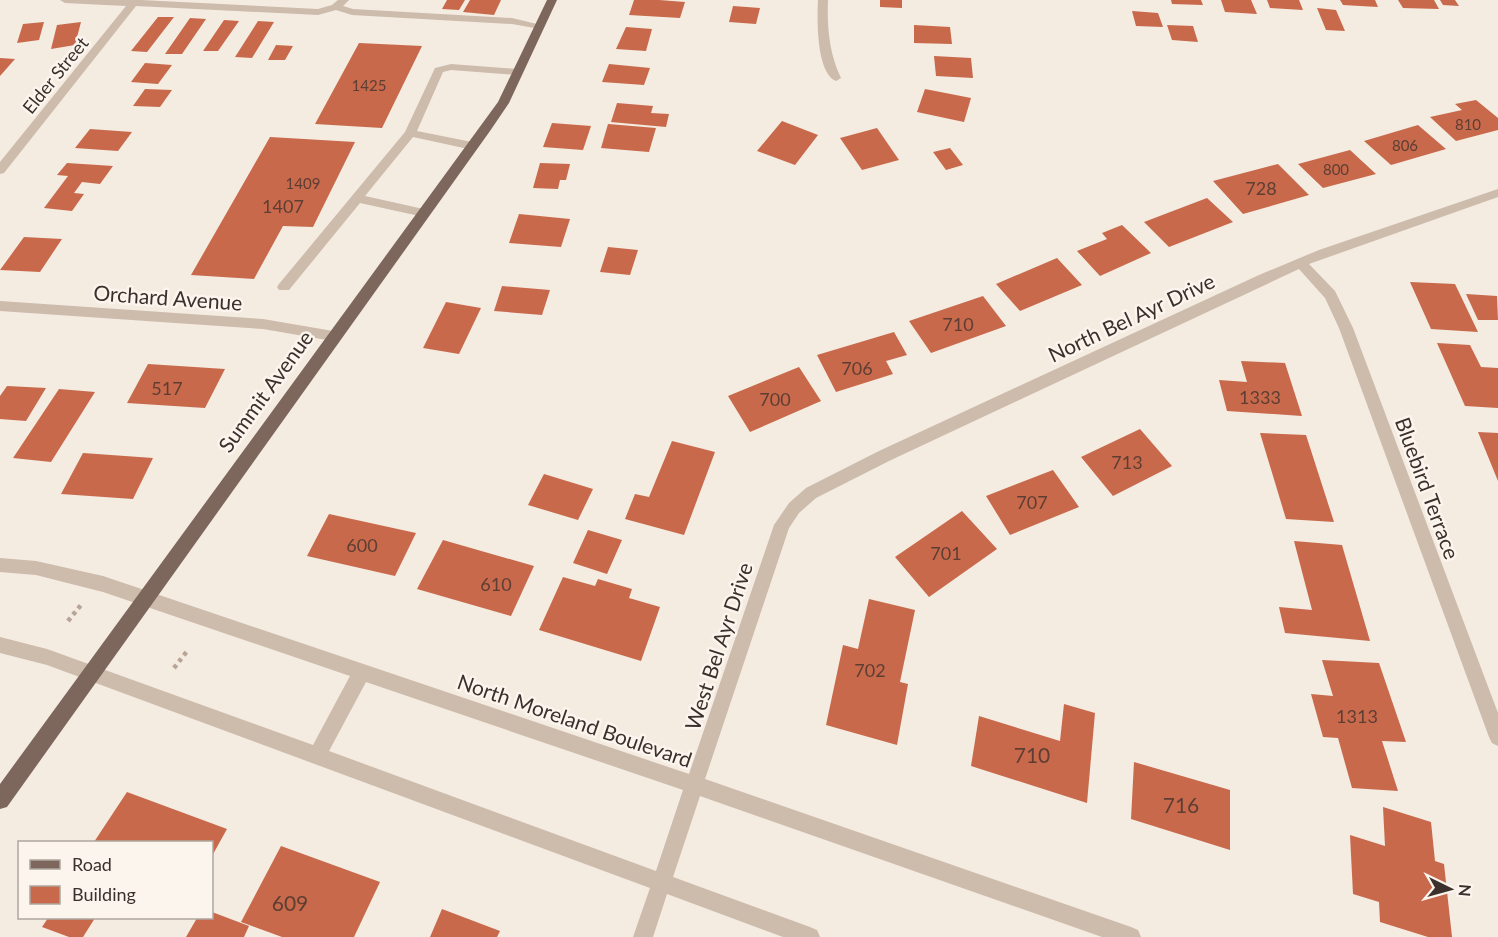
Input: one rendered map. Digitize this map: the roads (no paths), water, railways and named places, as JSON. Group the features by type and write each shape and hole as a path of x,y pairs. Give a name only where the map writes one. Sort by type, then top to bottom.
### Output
{"main road":[{"name":"Summit Avenue","path":"0,800 503,103 552,0"}],"street":[{"path":"65,0 318,12 340,4 352,12 512,21 540,26"},
{"path":"823,0 822,40 828,63 836,78"},
{"name":"Elder Street","path":"0,170 135,2"},
{"path":"284,287 410,133 439,70 451,67 518,72"},
{"path":"410,133 473,146"},
{"name":"North Bel Ayr Drive","path":"794,508 811,493 884,456 1301,263 1498,193"},
{"path":"357,198 424,213"},
{"name":"Bluebird Terrace","path":"1301,263 1330,296 1346,328 1498,737"},
{"name":"Orchard Avenue","path":"0,306 263,324 333,336"},
{"name":"West Bel Ayr Drive","path":"643,937 782,525 794,508"},
{"name":"North Moreland Boulevard","path":"0,565 36,568 103,584 695,785 1131,937"},
{"path":"0,645 47,657 810,937"},
{"path":"317,756 362,672"}]}
